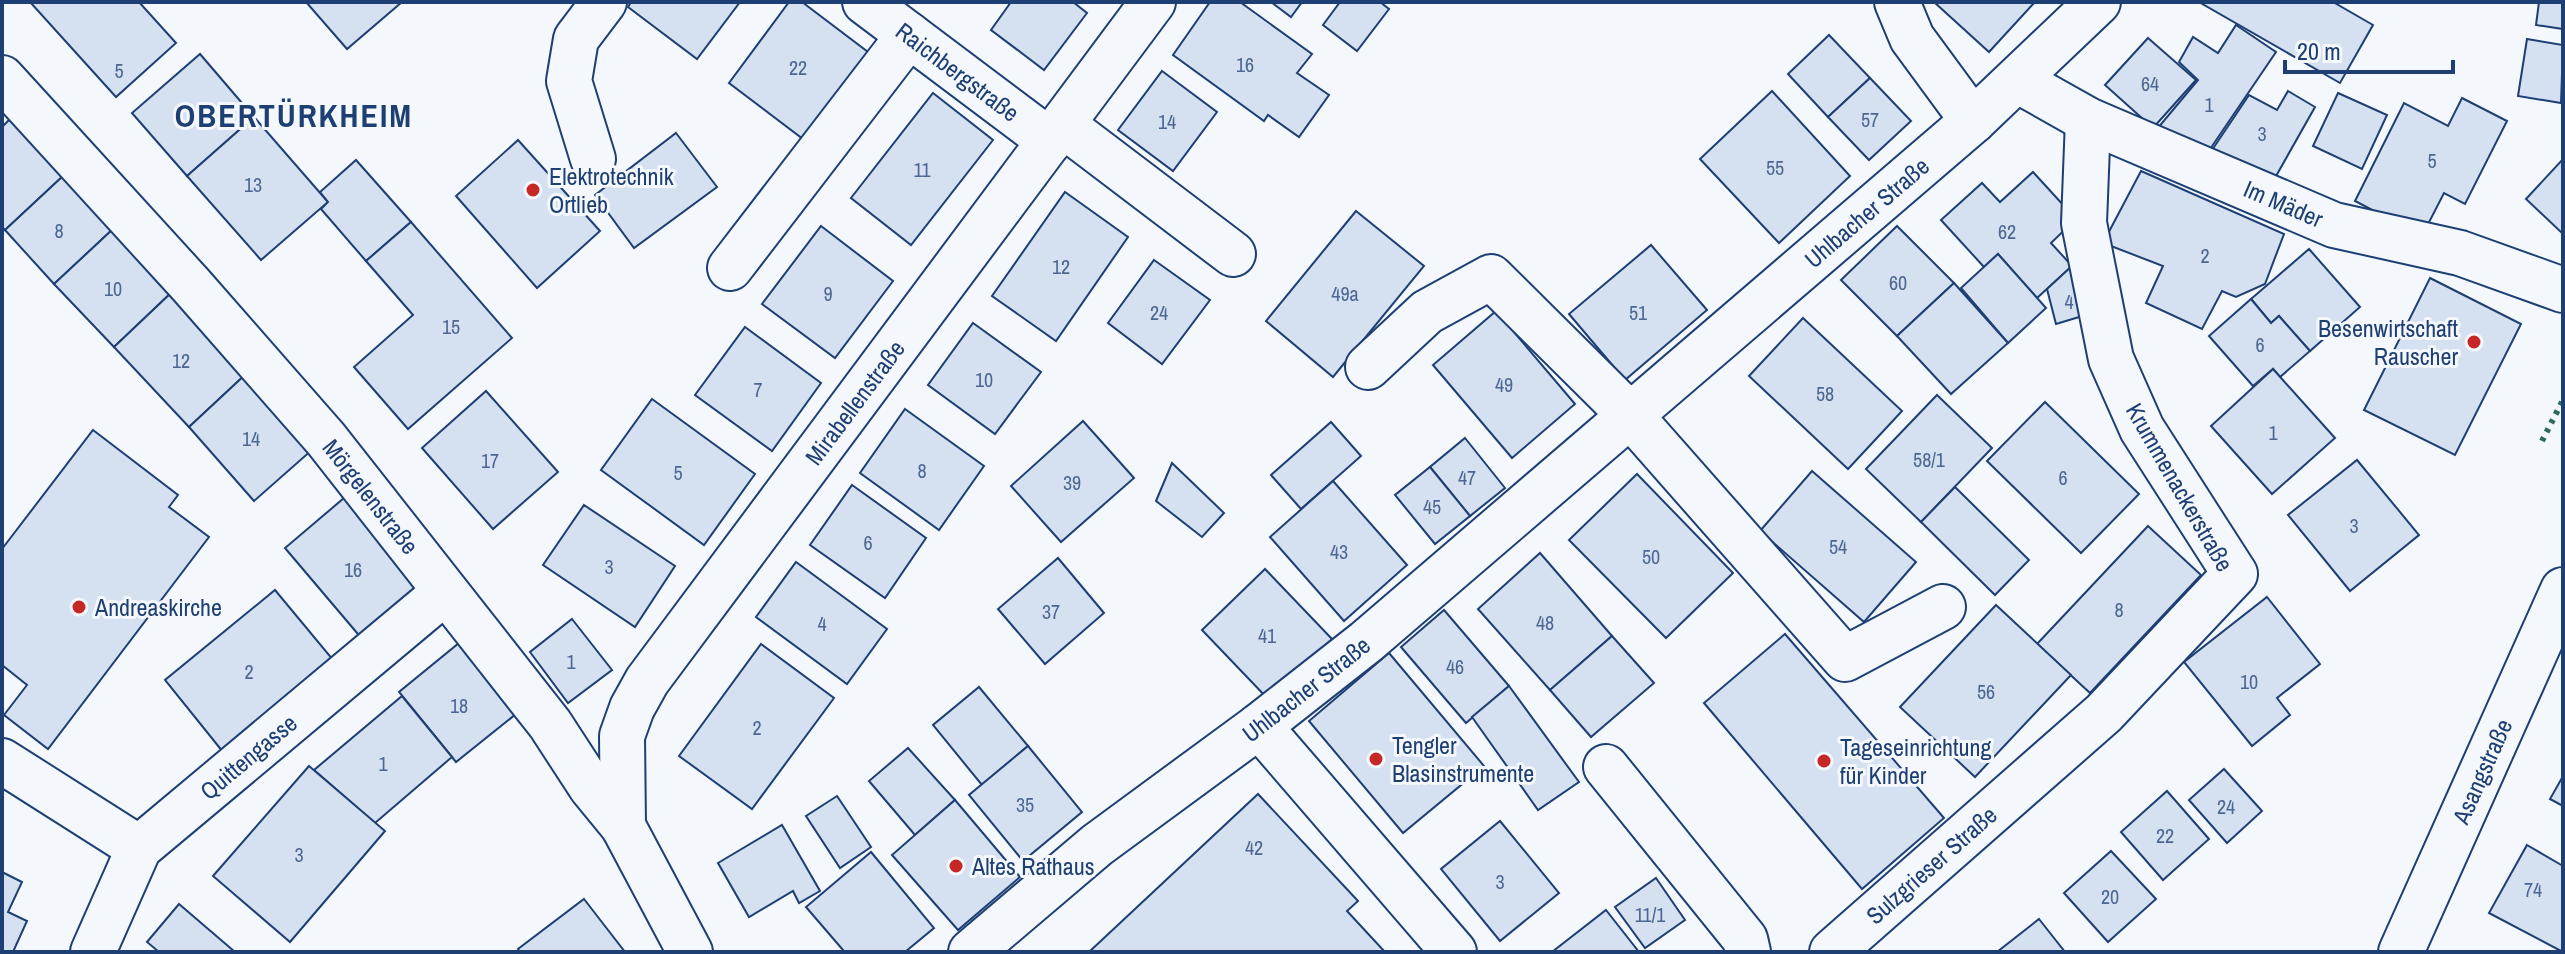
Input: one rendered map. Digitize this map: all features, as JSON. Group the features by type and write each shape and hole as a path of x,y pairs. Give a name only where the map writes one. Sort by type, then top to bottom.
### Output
{"street":[{"path":"593,159 569,81 576,39 604,2"},
{"name":"Raichbergstraße","path":"865,2 1233,254"},
{"name":"Mirabellenstraße","path":"623,826 622,736 632,708 647,681 1153,2"},
{"path":"1897,2 1912,38 1973,121"},
{"name":"Uhlbacher Straße","path":"971,952 1097,845 1259,726 1366,642 1973,121 2098,2"},
{"path":"730,268 909,35"},
{"name":"Mörgelenstraße","path":"2,78 326,439 550,724 591,787 623,826 690,952"},
{"name":"Im Mäder","path":"2017,80 2088,120 2334,225 2460,253 2563,290"},
{"name":"Krummenackerstraße","path":"2088,120 2084,223 2111,359 2142,429 2235,574 2104,713"},
{"path":"1368,367 1427,312 1491,277 1630,415 1845,659 1943,607"},
{"name":"Asangstraße","path":"2401,952 2563,590"},
{"name":"Quittengasse","path":"93,952 139,848 445,592"},
{"name":"Sulzgrieser Straße","path":"1832,952 2104,713"},
{"path":"1259,726 1454,952"},
{"path":"2,761 139,848"},
{"path":"1606,767 1745,939 1748,952"}],"building":[{"path":"30,2 139,2 176,43 116,97"},
{"path":"306,2 402,2 347,49"},
{"path":"631,2 740,2 697,59 628,7"},
{"path":"789,2 802,2 868,52 803,139 729,83"},
{"path":"1011,2 1073,2 1087,13 1044,70 991,30"},
{"path":"1210,2 1240,2 1312,54 1297,73 1329,95 1299,137 1268,115 1264,121 1173,55"},
{"path":"1271,2 1302,2 1291,17"},
{"path":"1340,2 1380,2 1389,9 1357,51 1323,25"},
{"path":"1934,2 2035,2 1989,52"},
{"path":"2199,2 2333,2 2373,25 2340,83"},
{"path":"2539,2 2563,2 2563,29 2536,25"},
{"path":"2236,25 2276,52 2204,158 2157,129 2198,80 2179,62 2193,37 2218,53"},
{"path":"1829,35 1870,78 1828,117 1788,74"},
{"path":"2148,38 2196,80 2153,128 2105,85"},
{"path":"2527,39 2563,45 2561,103 2518,96"},
{"path":"200,54 254,117 187,176 132,113"},
{"path":"1162,71 1217,112 1173,171 1118,130"},
{"path":"1870,78 1911,121 1869,160 1828,117"},
{"path":"1772,91 1850,176 1779,243 1700,159"},
{"path":"2288,91 2315,107 2271,185 2208,156 2249,95 2277,110"},
{"path":"933,93 993,140 911,245 851,198"},
{"path":"2338,93 2387,115 2362,169 2313,146"},
{"path":"2462,98 2507,121 2465,204 2444,193 2422,236 2355,201 2404,103 2448,126"},
{"path":"254,117 328,202 261,260 187,176"},
{"path":"10,119 63,176 5,230 2,227 2,127"},
{"path":"676,133 717,187 634,248 595,195"},
{"path":"518,140 600,231 537,288 456,196"},
{"path":"2563,159 2563,234 2526,199"},
{"path":"356,160 411,222 366,261 321,209 328,202 320,192"},
{"path":"2141,171 2284,234 2265,284 2236,297 2222,291 2202,329 2146,303 2163,266 2103,243"},
{"path":"2033,172 2076,219 2051,243 2072,266 2037,298 1998,254 1984,267 1941,220 1982,183 2000,202"},
{"path":"63,176 113,229 54,284 5,230"},
{"path":"1065,192 1128,237 1056,341 992,296"},
{"path":"1356,211 1424,266 1333,377 1266,321"},
{"path":"411,222 512,338 408,429 354,367 413,315 366,261"},
{"path":"821,226 893,281 835,358 762,304"},
{"path":"1897,226 1954,283 1897,336 1841,280"},
{"path":"113,229 172,292 114,347 54,284"},
{"path":"1651,245 1707,310 1625,380 1569,314"},
{"path":"2309,249 2360,307 2310,351 2279,316 2271,323 2251,299"},
{"path":"1998,254 2046,308 2008,343 1961,288"},
{"path":"1154,260 1210,300 1162,364 1108,323"},
{"path":"2072,266 2089,314 2056,324 2047,289"},
{"path":"2430,278 2521,324 2455,455 2364,410"},
{"path":"1954,283 2008,343 1951,394 1897,336"},
{"path":"172,292 247,373 189,427 114,347"},
{"path":"2251,299 2271,323 2279,316 2310,351 2280,377 2273,369 2253,386 2209,336"},
{"path":"1496,311 1575,404 1512,458 1433,365"},
{"path":"1803,318 1902,411 1848,469 1749,376"},
{"path":"973,323 1041,372 995,434 928,385"},
{"path":"745,327 821,383 772,451 695,395"},
{"path":"2273,369 2335,438 2272,494 2211,426"},
{"path":"247,373 313,449 254,501 189,427"},
{"path":"486,391 558,472 493,529 422,448"},
{"path":"1937,395 1992,448 1921,522 1866,469"},
{"path":"652,399 755,474 704,545 601,470"},
{"path":"2045,402 2139,494 2081,553 1987,461"},
{"path":"905,409 984,466 939,530 860,473"},
{"path":"1083,421 1134,478 1061,542 1011,486"},
{"path":"1331,422 1361,456 1301,509 1271,475"},
{"name":"Andreaskirche","path":"93,430 178,495 169,507 209,537 48,749 4,715 27,685 2,665 2,549"},
{"path":"1465,438 1505,488 1470,516 1430,467"},
{"path":"2357,460 2419,535 2350,591 2288,515"},
{"path":"1172,463 1224,513 1202,537 1156,501"},
{"path":"1430,467 1470,516 1435,544 1395,495"},
{"path":"1812,471 1916,562 1864,622 1760,531"},
{"path":"1637,474 1733,573 1666,638 1569,540"},
{"path":"1333,481 1407,565 1344,621 1270,537"},
{"path":"852,485 926,538 885,598 810,545"},
{"path":"1955,487 2029,560 1995,595 1921,522"},
{"path":"344,498 421,591 363,640 285,548"},
{"path":"584,505 675,566 635,627 543,565"},
{"path":"2148,526 2201,575 2090,693 2037,644"},
{"path":"1540,553 1612,636 1550,690 1478,609"},
{"path":"1058,558 1104,613 1045,664 998,609"},
{"path":"796,562 887,629 847,684 756,617"},
{"path":"1265,569 1332,639 1269,700 1202,630"},
{"path":"275,590 334,661 223,752 165,680"},
{"path":"2267,597 2320,664 2277,698 2290,715 2252,746 2184,662"},
{"path":"1996,605 2071,675 1975,777 1900,707"},
{"path":"1444,610 1509,686 1466,723 1401,647"},
{"path":"572,619 612,670 568,703 530,652"},
{"name":"Tageseinrichtung für Kinder","path":"1785,634 1944,818 1862,889 1704,703"},
{"path":"1612,636 1654,683 1591,737 1550,690"},
{"path":"459,643 516,714 456,762 399,692"},
{"path":"761,644 834,698 752,809 679,756"},
{"path":"1389,653 1484,766 1403,833 1309,721"},
{"path":"1509,686 1579,782 1538,810 1472,717"},
{"path":"979,687 1028,746 982,785 933,725"},
{"path":"402,696 452,757 375,823 314,770"},
{"path":"1028,746 1082,812 1023,861 969,795"},
{"path":"908,748 955,800 915,835 869,781"},
{"path":"309,766 385,831 290,942 213,876"},
{"path":"2224,769 2262,811 2227,843 2189,800"},
{"path":"2563,776 2563,806 2550,799"},
{"path":"2167,791 2209,839 2163,880 2121,832"},
{"path":"1258,794 1358,901 1347,911 1385,952 1089,952"},
{"path":"837,796 871,847 840,868 806,816"},
{"name":"Altes Rathaus","path":"955,800 1020,877 958,930 892,855"},
{"path":"1500,821 1559,893 1500,941 1441,869"},
{"path":"782,825 820,891 799,903 793,891 749,917 718,863"},
{"path":"2527,845 2563,866 2563,952 2489,913"},
{"path":"2111,851 2156,899 2108,942 2064,893"},
{"path":"871,852 934,928 905,952 841,952 843,950 806,907"},
{"path":"2,872 22,882 8,912 27,921 13,952 2,952"},
{"path":"1656,878 1685,920 1645,948 1615,907"},
{"path":"584,899 625,952 520,952 518,949"},
{"path":"179,904 235,952 159,952 147,942"},
{"path":"1606,910 1639,952 1552,952"},
{"path":"2039,919 2065,952 1997,952"}],"hedge":[{"path":"2542,441 2563,400"}],"place":[{"name":"Elektrotechnik Ortlieb","path":"533,190"},
{"name":"Besenwirtschaft Rauscher","path":"2474,342"},
{"name":"Andreaskirche","path":"79,607"},
{"name":"Tengler Blasinstrumente","path":"1376,759"},
{"name":"Tageseinrichtung für Kinder","path":"1824,761"},
{"name":"Altes Rathaus","path":"956,866"}],"district":[{"name":"OBERTÜRKHEIM","path":"294,115"}]}
